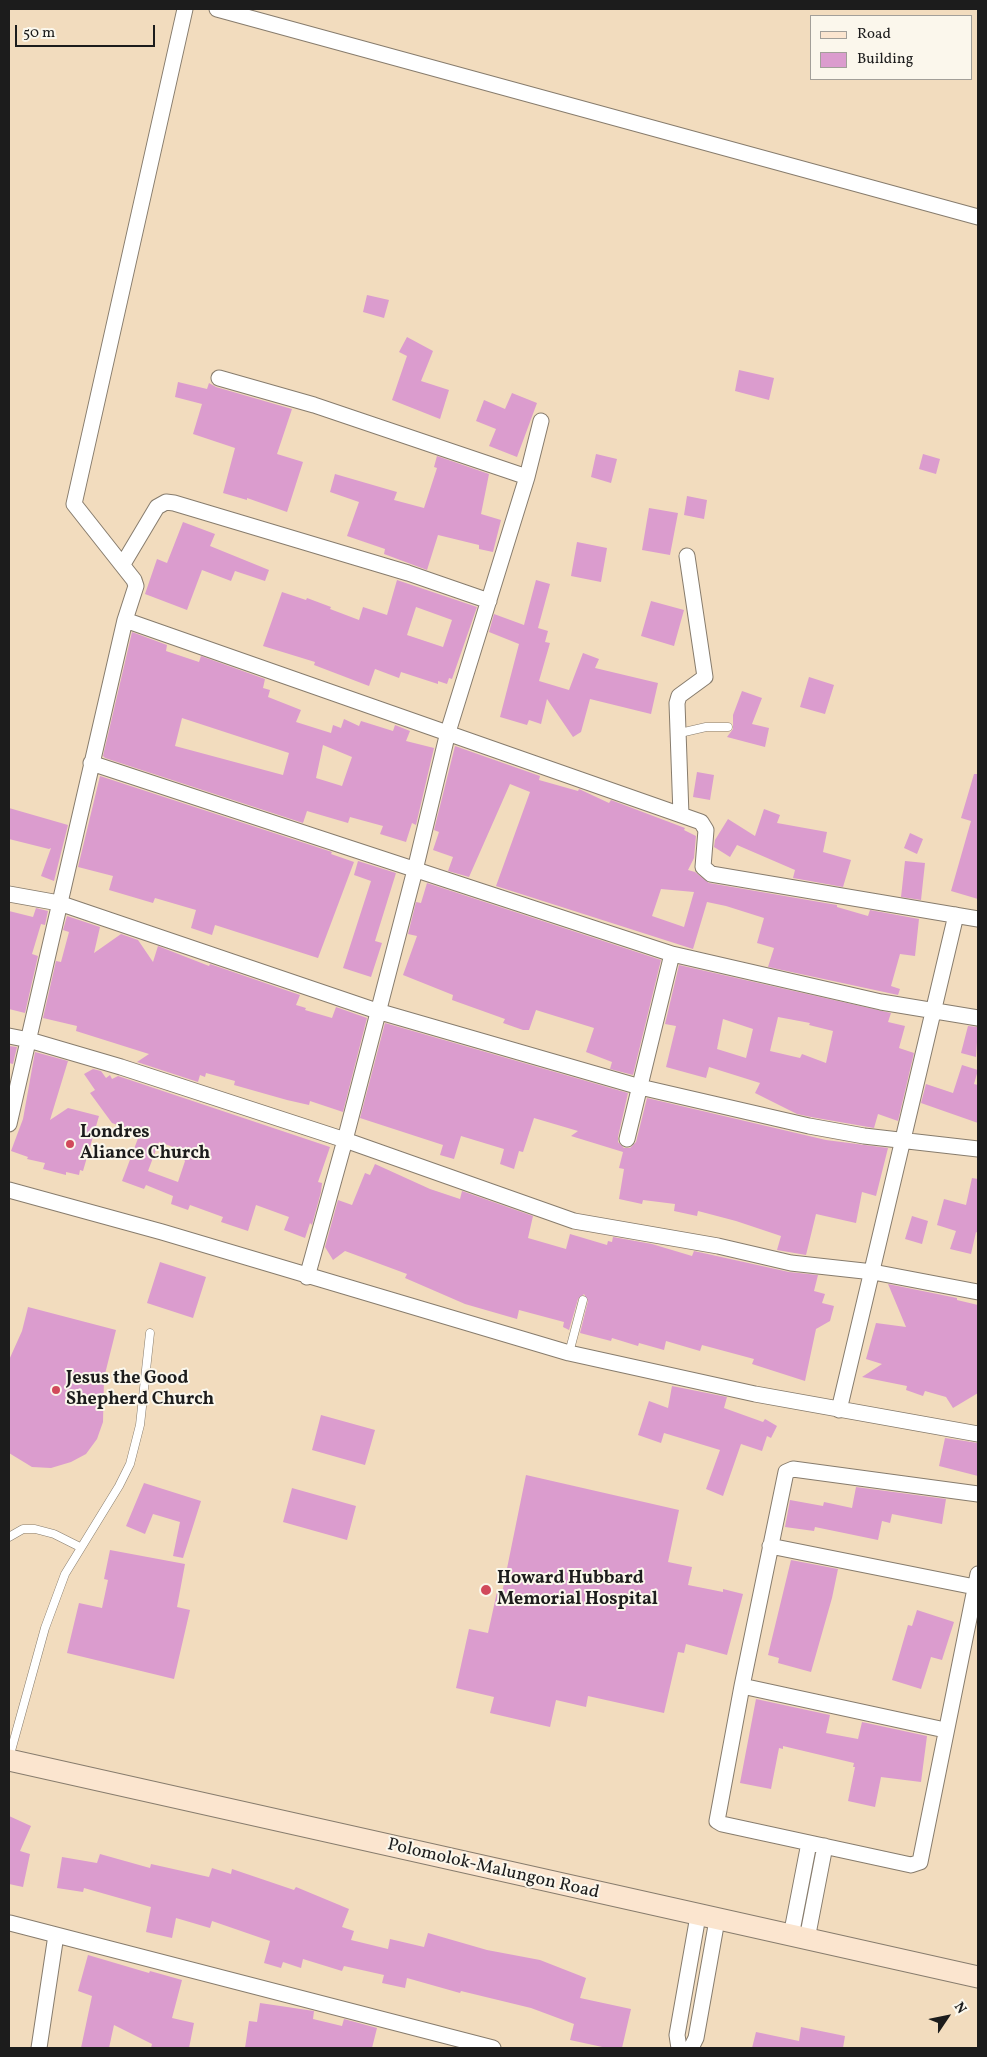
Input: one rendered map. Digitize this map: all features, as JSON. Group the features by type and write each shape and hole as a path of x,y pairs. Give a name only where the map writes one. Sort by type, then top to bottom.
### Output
{"main road":[{"name":"Polomolok-Malungon Road","path":"9,1760 707,1918 978,1977"}],"street":[{"path":"9,1124 91,764 125,620 136,586 123,564 74,504 186,9"},
{"path":"217,9 978,217"},
{"path":"218,378 314,405 527,476"},
{"path":"307,1277 345,1140 415,870 448,732 527,476 541,421"},
{"path":"123,564 157,507 166,502 408,573 489,601"},
{"path":"681,815 679,696 705,676 687,556"},
{"path":"125,620 701,822 705,826 702,862 705,870 711,874 978,919"},
{"path":"91,764 672,954 881,1002 978,1018"},
{"path":"9,894 59,903 377,1011 640,1087 809,1126 901,1140 978,1148"},
{"path":"839,1410 873,1272 901,1140 956,915"},
{"path":"627,1139 672,954"},
{"path":"9,1036 29,1040 345,1140 574,1221 718,1246 791,1263 873,1272 978,1292"},
{"path":"9,1190 162,1232 307,1277 569,1353 839,1410 978,1434"},
{"path":"770,1546 977,1580 945,1730 920,1862 911,1865 722,1824 717,1821 742,1686 770,1546 785,1475 790,1469 978,1494"},
{"path":"742,1686 945,1730"},
{"path":"799,1938 809,1843"},
{"path":"799,1938 825,1846"},
{"path":"679,2048 677,2035 707,1918"},
{"path":"691,2048 696,2038 707,1918"},
{"path":"10,1923 493,2048"},
{"path":"39,2048 56,1935"}],"lane":[{"path":"680,733 706,727 728,728"},
{"path":"569,1353 583,1300"},
{"path":"9,1760 45,1628 65,1574 119,1486 130,1464 140,1425 150,1333"},
{"path":"9,1537 23,1529 35,1529 54,1534 80,1547"}],"building":[{"path":"367,295 389,300 384,318 363,312"},
{"path":"407,337 433,351 421,381 449,390 440,419 392,400 407,356 399,352"},
{"path":"739,370 774,378 769,400 735,391"},
{"path":"178,382 207,389 209,383 216,387 292,409 277,454 303,462 287,512 247,498 247,500 223,493 235,448 193,434 202,404 175,397"},
{"path":"512,393 537,403 517,457 489,446 496,429 476,421 484,400 505,409"},
{"path":"596,454 617,459 611,483 591,477"},
{"path":"923,454 940,459 936,474 919,469"},
{"path":"437,456 489,474 481,514 501,520 493,552 479,549 479,545 438,535 427,570 384,554 385,549 347,536 359,502 330,492 335,474 397,492 394,500 424,508 437,468 434,467"},
{"path":"687,496 707,500 704,519 684,515"},
{"path":"649,508 678,513 670,555 642,550"},
{"path":"183,522 215,534 210,546 269,570 265,581 235,571 231,581 202,570 187,610 145,594 157,559 167,563"},
{"path":"577,542 607,548 601,582 571,576"},
{"path":"397,580 477,607 452,679 449,678 447,684 438,681 438,684 401,672 399,678 375,669 369,686 314,665 315,662 263,646 282,592 306,600 307,598 359,620 363,607 387,615","holes":["416,607 452,620 443,647 407,635"]},
{"path":"536,580 550,584 538,628 548,631 545,642 550,643 539,681 569,690 583,653 599,659 595,668 658,683 651,714 590,699 581,732 573,737 547,699 541,724 529,720 527,725 500,717 519,644 489,632 494,614 524,625"},
{"path":"651,601 684,610 674,646 641,636"},
{"path":"132,632 167,645 166,651 199,662 201,656 265,679 263,688 270,690 268,697 301,710 296,722 331,733 333,725 341,728 344,719 359,726 361,721 393,731 395,725 410,731 406,741 434,748 416,825 412,823 406,842 380,834 383,826 350,817 348,823 307,811 303,823 103,756","holes":["182,718 289,753 283,775 175,746","323,745 352,757 342,786 316,778"]},
{"path":"809,677 834,685 825,714 800,707"},
{"path":"742,691 762,698 752,724 769,728 765,747 727,737 733,729 733,715"},
{"path":"455,746 540,776 539,780 578,791 579,789 609,803 611,800 685,828 684,830 696,836 694,858 688,870 695,872 709,883 837,905 837,907 868,916 870,910 919,919 915,956 900,954 891,986 900,989 898,995 768,967 774,948 757,943 764,918 726,906 707,902 693,949 496,886 530,792 510,784 469,877 448,871 453,857 433,850 439,832 434,830","holes":["661,889 694,892 684,927 652,916"]},
{"path":"697,772 714,775 710,800 693,797"},
{"path":"974,774 978,774 978,899 951,891 971,821 961,818"},
{"path":"100,776 332,852 331,854 354,862 318,958 215,925 212,935 191,928 196,910 155,898 153,903 109,890 113,876 78,867"},
{"path":"9,808 68,825 54,881 41,876 51,848 9,839"},
{"path":"764,809 780,815 777,823 827,832 823,852 851,860 843,887 793,878 795,870 737,845 730,857 714,847 715,840 728,819 755,836"},
{"path":"910,833 923,839 917,854 904,848"},
{"path":"358,861 396,873 375,941 382,943 371,977 343,968 371,881 354,875"},
{"path":"905,861 925,863 921,900 901,897"},
{"path":"427,883 661,960 633,1075 610,1069 612,1062 586,1052 594,1028 536,1010 529,1030 523,1030 503,1023 505,1019 452,1000 453,995 403,975 417,936 408,934 416,902 421,903"},
{"path":"36,908 48,911 45,925 41,924 32,954 38,956 25,1013 9,1009 9,911 33,917"},
{"path":"67,916 100,927 94,953 121,934 138,940 153,962 158,946 209,966 210,964 300,995 296,1005 306,1008 305,1010 332,1018 336,1007 367,1018 343,1112 310,1101 309,1105 234,1085 235,1081 206,1073 205,1077 200,1075 198,1082 137,1062 149,1054 76,1031 77,1026 43,1018 56,961 61,962 69,932 63,930"},
{"path":"679,965 891,1013 888,1022 905,1026 899,1048 914,1053 898,1121 878,1114 874,1128 797,1114 755,1093 760,1083 709,1067 706,1078 666,1067 676,1026 665,1024","holes":["778,1017 810,1023 809,1025 833,1031 826,1063 802,1054 800,1058 770,1051","723,1019 753,1029 746,1058 717,1049"]},
{"path":"385,1023 628,1093 618,1137 618,1142 624,1148 630,1148 636,1142 647,1098 826,1140 888,1148 876,1196 862,1192 856,1223 816,1214 806,1255 777,1250 781,1236 736,1221 698,1211 697,1216 674,1211 675,1204 643,1200 642,1204 619,1199 624,1169 619,1168 623,1152 571,1136 578,1131 534,1118 523,1152 519,1151 514,1169 500,1164 504,1149 461,1136 454,1159 440,1155 443,1145 360,1118"},
{"path":"968,1026 978,1027 976,1057 961,1053"},
{"path":"9,1046 17,1047 13,1064 9,1063"},
{"path":"35,1052 68,1061 50,1120 68,1108 99,1116 83,1171 80,1170 79,1175 66,1172 66,1175 43,1169 45,1163 27,1159 28,1157 11,1151 23,1119"},
{"path":"962,1065 978,1070 974,1084 978,1085 978,1123 921,1103 926,1084 953,1093"},
{"path":"93,1069 101,1071 106,1078 110,1075 112,1079 118,1076 330,1147 318,1182 322,1183 321,1192 312,1225 310,1223 305,1238 284,1230 289,1217 256,1205 248,1231 221,1222 223,1217 190,1205 188,1210 171,1204 173,1196 146,1185 144,1189 122,1181 140,1133 112,1123 90,1093 95,1090 84,1074","holes":["159,1142 176,1148 185,1161 178,1182 148,1171"]},
{"path":"375,1164 430,1189 460,1199 462,1191 533,1216 528,1238 566,1249 570,1234 607,1245 608,1241 612,1242 613,1237 652,1244 692,1256 694,1251 789,1272 818,1275 814,1291 825,1294 822,1303 834,1306 830,1321 816,1329 805,1381 752,1364 754,1359 702,1345 700,1351 666,1341 664,1350 639,1343 638,1346 612,1338 611,1341 580,1333 588,1301 584,1294 578,1299 569,1330 563,1327 564,1322 519,1310 517,1319 465,1304 405,1278 407,1274 345,1251 333,1260 325,1247 338,1200 352,1205 365,1173 370,1175"},
{"path":"972,1178 978,1179 978,1233 976,1232 971,1254 950,1249 956,1231 937,1225 944,1199 966,1205"},
{"path":"912,1216 928,1221 922,1244 905,1239"},
{"path":"160,1262 206,1277 193,1318 147,1303"},
{"path":"888,1284 957,1298 957,1300 978,1305 978,1393 953,1408 946,1397 925,1391 923,1396 906,1390 907,1386 862,1377 882,1364 866,1359 876,1323 906,1327"},
{"name":"Jesus the Good Shepherd Church","path":"28,1307 116,1330 104,1378 103,1422 97,1439 86,1454 71,1462 51,1468 32,1467 9,1453 9,1360 22,1331"},
{"path":"672,1386 727,1397 724,1408 763,1422 765,1419 777,1426 771,1438 767,1436 762,1451 741,1444 723,1496 706,1489 720,1450 664,1433 661,1443 638,1435 649,1401 668,1408"},
{"path":"321,1415 375,1430 365,1465 312,1450"},
{"path":"945,1438 978,1443 978,1476 939,1466"},
{"path":"526,1475 679,1510 668,1562 692,1567 688,1585 723,1592 723,1589 743,1594 727,1655 686,1644 684,1653 678,1652 664,1713 588,1696 586,1707 556,1700 550,1727 490,1713 494,1697 456,1688 469,1629 488,1633 497,1592 502,1593"},
{"path":"144,1483 201,1501 183,1558 173,1556 180,1522 153,1514 145,1534 126,1526"},
{"path":"856,1487 946,1499 942,1524 892,1514 890,1523 882,1521 878,1540 815,1527 814,1531 785,1527 790,1500 823,1506 824,1502 852,1508"},
{"path":"292,1488 356,1506 347,1540 283,1522"},
{"path":"110,1550 185,1564 177,1607 190,1610 174,1679 67,1653 79,1603 102,1608 108,1580 104,1579"},
{"path":"791,1560 838,1569 832,1598 811,1672 778,1663 779,1658 768,1655"},
{"path":"917,1610 954,1622 942,1660 931,1657 921,1689 892,1680 908,1625 912,1626"},
{"path":"756,1699 830,1715 826,1733 858,1739 862,1722 927,1736 921,1782 881,1777 875,1807 848,1801 855,1767 853,1767 854,1763 783,1746 783,1749 779,1748 771,1789 740,1783"},
{"path":"9,1816 31,1826 20,1851 30,1854 23,1887 9,1884"},
{"path":"100,1854 150,1868 151,1864 209,1877 212,1868 231,1874 232,1869 294,1890 296,1887 349,1909 342,1927 354,1931 351,1940 388,1949 390,1939 424,1947 428,1933 487,1950 540,1960 586,1978 580,1998 631,2009 622,2048 607,2048 570,2040 574,2024 531,2008 461,1991 460,1993 407,1978 405,1988 382,1983 384,1975 344,1966 342,1971 303,1959 301,1968 283,1962 281,1968 264,1963 270,1941 212,1921 210,1928 176,1918 172,1938 146,1932 151,1907 84,1888 83,1892 57,1888 62,1857 97,1863"},
{"path":"88,1955 149,1973 150,1971 182,1980 172,2018 194,2023 189,2048 151,2048 152,2044 114,2025 109,2048 81,2048 92,1996 78,1991"},
{"path":"260,2003 314,2011 313,2019 342,2026 344,2019 377,2028 372,2048 245,2048 249,2021 257,2022"},
{"path":"801,2027 845,2036 843,2048 752,2048 756,2032 799,2041"}],"place":[{"name":"Londres Aliance Church","path":"70,1144"},
{"name":"Jesus the Good Shepherd Church","path":"56,1390"},
{"name":"Howard Hubbard Memorial Hospital","path":"486,1590"}]}
